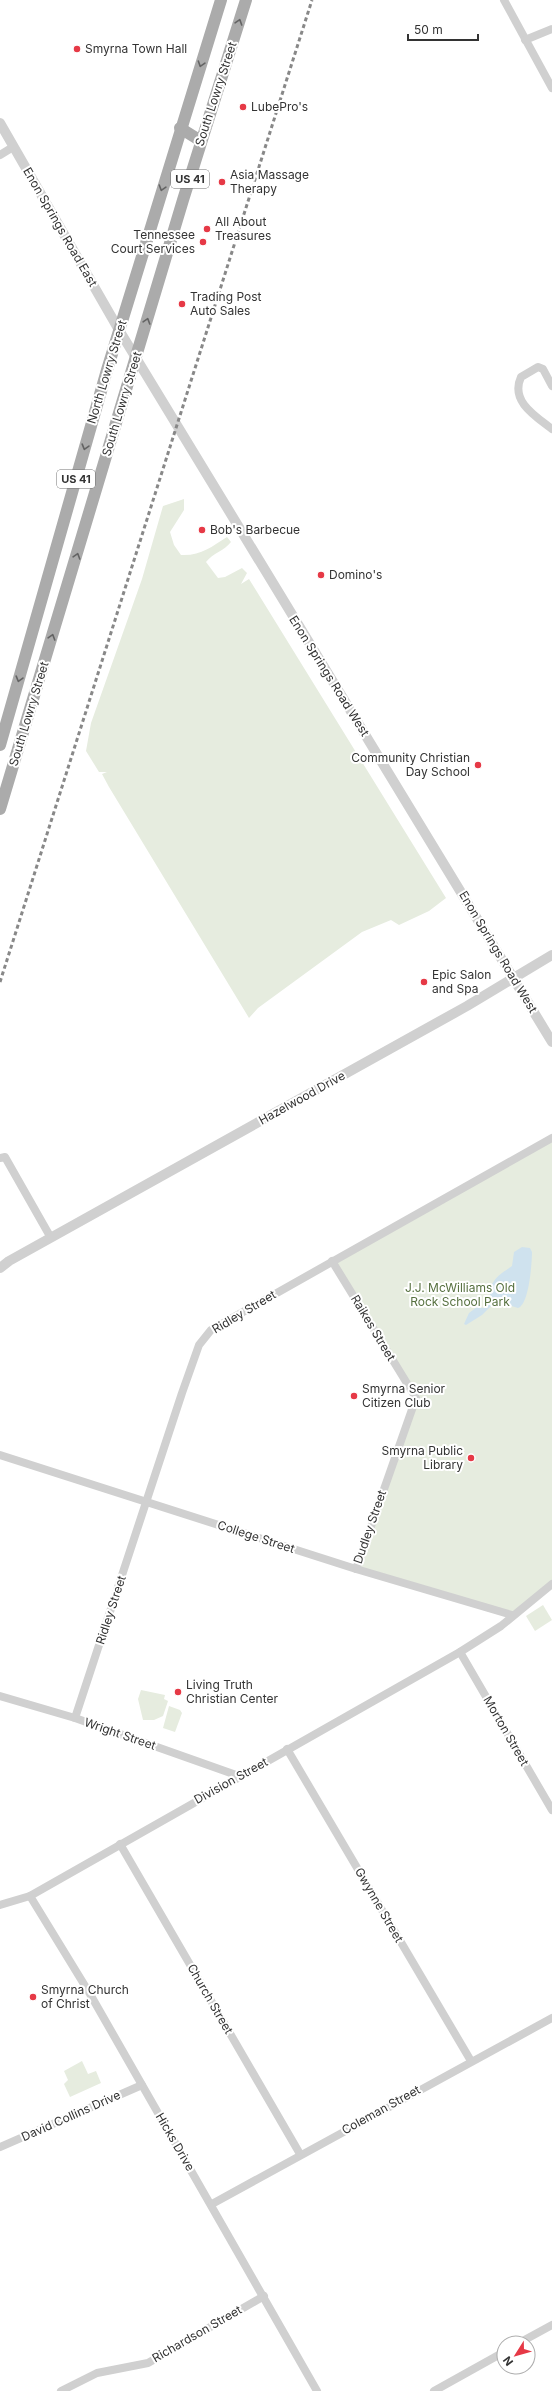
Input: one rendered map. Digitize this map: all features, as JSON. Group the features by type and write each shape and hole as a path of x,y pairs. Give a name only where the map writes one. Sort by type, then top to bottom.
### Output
{"main road":[{"name":"North Lowry Street","path":"0,745 119,330 180,128 221,0"},
{"name":"South Lowry Street","path":"0,809 202,140 246,0"},
{"path":"180,128 202,140"}],"street":[{"path":"504,0 552,88"},
{"path":"525,40 552,29"},
{"name":"Enon Springs Road East","path":"0,123 119,330"},
{"path":"0,155 13,147"},
{"name":"Enon Springs Road West","path":"119,330 515,978 552,1042"},
{"path":"552,386 543,369 538,367 521,377 518,390 523,404 552,429"},
{"name":"Hazelwood Drive","path":"0,1268 9,1260 51,1238 515,978 552,955"},
{"name":"Ridley Street","path":"75,1718 199,1345 211,1330 226,1320 552,1138"},
{"path":"0,1158 5,1157 51,1238"},
{"name":"Raikes Street","path":"332,1261 416,1394"},
{"name":"Dudley Street","path":"356,1569 393,1462 415,1405 416,1394"},
{"name":"College Street","path":"0,1455 356,1569 512,1615"},
{"path":"460,1652 501,1626 512,1615 552,1584"},
{"name":"Division Street","path":"0,1905 30,1896 239,1776 460,1652"},
{"name":"Morton Street","path":"460,1652 552,1810"},
{"name":"Wright Street","path":"0,1696 75,1718 239,1776"},
{"name":"Gwynne Street","path":"287,1749 471,2061"},
{"name":"Church Street","path":"120,1844 300,2154"},
{"name":"Hicks Drive","path":"30,1896 212,2204 317,2391"},
{"name":"Coleman Street","path":"212,2204 300,2154 552,2018"},
{"name":"David Collins Drive","path":"0,2147 142,2085"},
{"name":"Richardson Street","path":"61,2391 97,2373 148,2362 264,2296"},
{"path":"534,2335 552,2325"},
{"path":"434,2391 496,2356"}],"green space":[{"path":"184,499 184,510 170,532 174,545 181,555 188,555 206,550 227,537 231,542 206,562 218,578 225,577 242,568 247,573 241,584 249,579 446,898 429,911 399,925 391,920 362,932 258,1008 249,1018 109,787 102,774 107,772 99,772 86,751 91,723 142,579 163,506"},
{"name":"J.J. McWilliams Old Rock School Park","path":"552,1138 552,1584 512,1615 356,1569 416,1402 332,1261"},
{"path":"543,1605 552,1620 535,1631 526,1616"},
{"path":"141,1690 165,1695 164,1699 168,1701 163,1716 154,1720 143,1720 138,1699"},
{"path":"169,1706 180,1710 182,1713 175,1732 163,1728"},
{"path":"82,2061 88,2074 96,2071 101,2083 70,2097 64,2084 68,2080 64,2071"}],"water":[{"path":"522,1247 530,1248 532,1252 529,1283 525,1300 522,1305 518,1308 496,1301 482,1315 466,1325 464,1324 469,1313 477,1307 484,1308 493,1300 488,1291 498,1276 512,1266 514,1252"}],"railway":[{"path":"0,982 312,0"}],"place":[{"name":"Smyrna Town Hall","path":"77,49"},
{"name":"LubePro's","path":"243,107"},
{"name":"Asia Massage Therapy","path":"222,182"},
{"name":"All About Treasures","path":"207,229"},
{"name":"Tennessee Court Services","path":"203,242"},
{"name":"Trading Post Auto Sales","path":"182,304"},
{"name":"Bob's Barbecue","path":"202,530"},
{"name":"Domino's","path":"321,575"},
{"name":"Community Christian Day School","path":"478,765"},
{"name":"Epic Salon and Spa","path":"424,982"},
{"name":"Smyrna Senior Citizen Club","path":"354,1396"},
{"name":"Smyrna Public Library","path":"471,1458"},
{"name":"Living Truth Christian Center","path":"178,1692"},
{"name":"Smyrna Church of Christ","path":"33,1997"}]}
